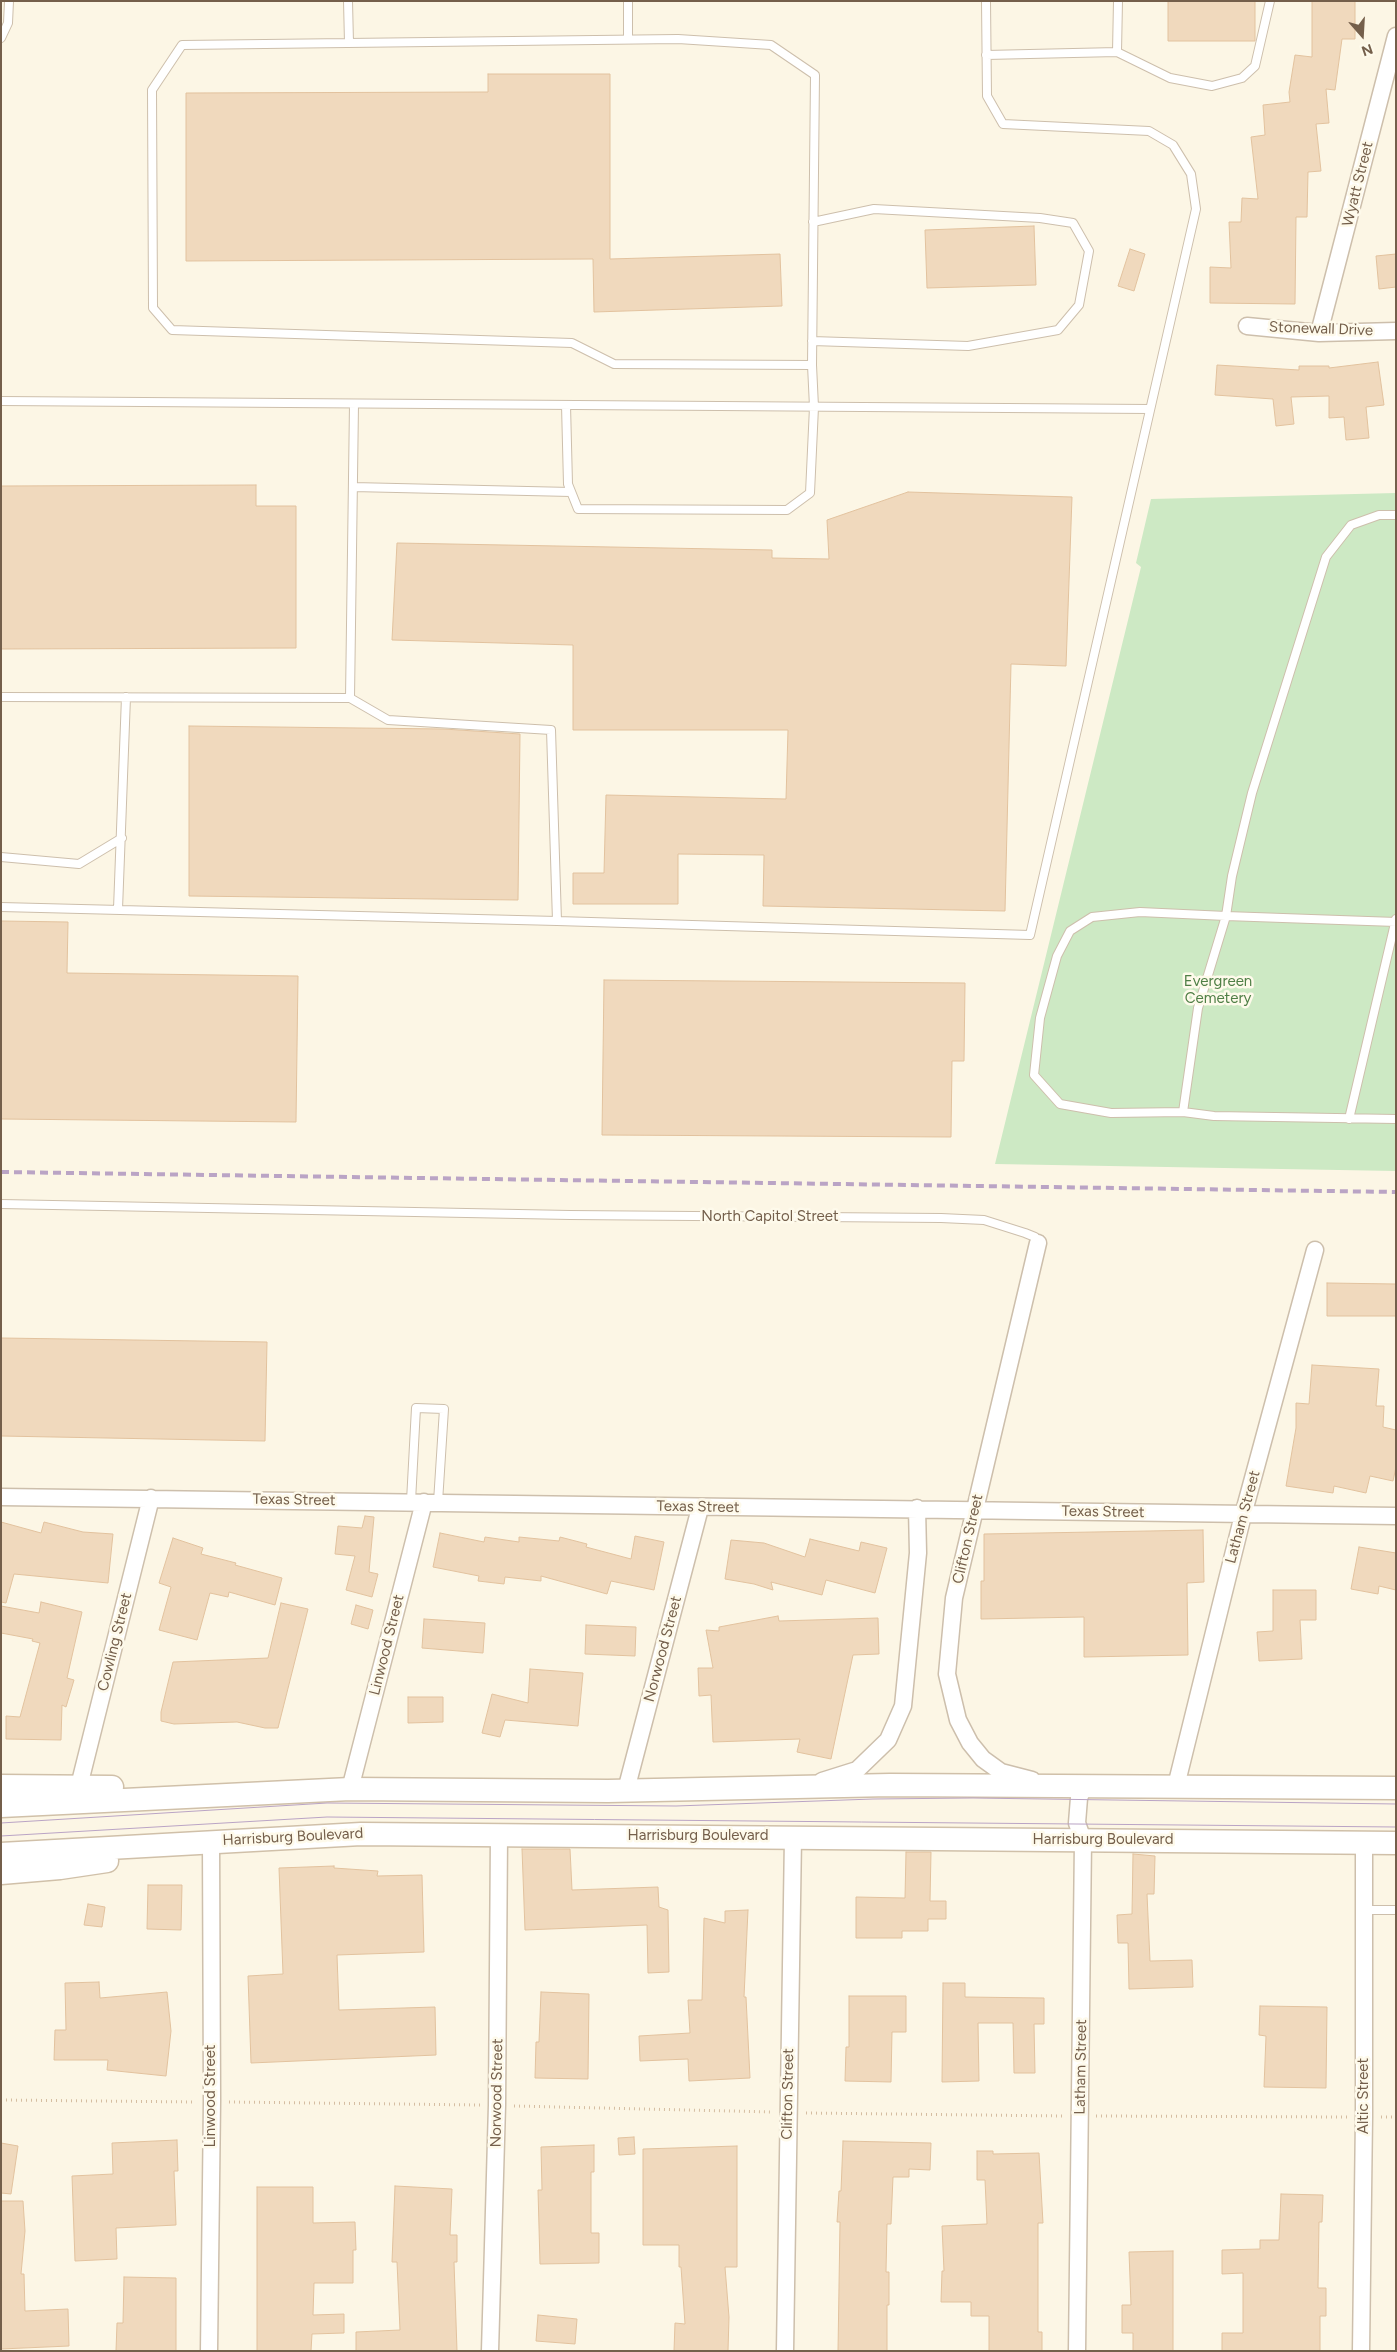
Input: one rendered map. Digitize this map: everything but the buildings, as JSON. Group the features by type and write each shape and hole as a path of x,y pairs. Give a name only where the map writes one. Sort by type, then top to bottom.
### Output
{"main road":[{"path":"1,1786 626,1790 806,1786 1051,1785 1396,1788"},
{"path":"1,1806 350,1789"},
{"name":"Harrisburg Boulevard","path":"1,1854 361,1834 1396,1843"},
{"path":"1,1873 60,1868 211,1841"}],"street":[{"name":"Wyatt Street","path":"1319,332 1396,36"},
{"name":"Stonewall Drive","path":"1247,326 1319,332 1396,331"},
{"name":"Clifton Street","path":"1038,1243 954,1598 948,1674 958,1720 970,1744 1001,1772 1051,1785"},
{"name":"Latham Street","path":"1176,1786 1243,1515 1315,1250"},
{"name":"Texas Street","path":"1,1497 1396,1516"},
{"name":"Cowling Street","path":"79,1786 151,1498"},
{"name":"Linwood Street","path":"350,1789 424,1502"},
{"name":"Norwood Street","path":"626,1790 700,1508"},
{"path":"806,1786 857,1770 888,1740 903,1706 918,1553 917,1508"},
{"name":"Latham Street","path":"1077,2351 1083,1840 1077,1822 1079,1798 1085,1785"},
{"name":"Norwood Street","path":"490,2351 497,2105 499,1835"},
{"name":"Clifton Street","path":"785,2351 793,1837"},
{"name":"Linwood Street","path":"209,2351 212,2102 211,1841"},
{"name":"Altic Street","path":"1361,2351 1364,2116 1364,1842"}],"lane":[{"path":"1,38 8,23 9,1"},
{"path":"348,1 349,43"},
{"path":"628,1 628,39"},
{"path":"1,907 558,920 1030,936 1196,208 1191,174 1172,145 1149,131 1002,124 987,96 986,1"},
{"path":"1117,52 1118,1"},
{"path":"986,55 1117,52 1170,78 1212,86 1242,78 1255,66 1270,1"},
{"path":"566,405 568,484 578,510 788,510 810,493 814,407 812,340 815,75 771,45 678,39 182,45 152,90 153,308 172,330 572,343 614,364 812,366"},
{"path":"812,340 968,346 1058,330 1079,305 1089,251 1073,223 1040,218 874,208 813,222"},
{"path":"1,401 1150,409"},
{"path":"350,698 354,404"},
{"path":"353,487 571,492"},
{"path":"1183,1112 1198,1008 1226,916 1232,876 1252,793 1326,557 1351,525 1379,515 1396,515"},
{"path":"1,697 350,698 388,720 551,730 558,920"},
{"path":"118,909 126,698"},
{"path":"1,857 79,864 122,838"},
{"path":"1349,1119 1395,921 1140,912 1092,917 1070,931 1057,956 1040,1018 1034,1075 1060,1104 1111,1113 1183,1112 1214,1116 1349,1119 1396,1119"},
{"name":"North Capitol Street","path":"1,1204 495,1213 941,1218 984,1220 1025,1232 1035,1237 1038,1243"},
{"path":"416,1408 444,1409 424,1502 416,1408"},
{"path":"1364,1910 1396,1910"}],"path":[{"path":"1,2100 497,2105 788,2112 1202,2118 1396,2117"}],"green space":[{"name":"Evergreen Cemetery","path":"1396,493 1396,1171 995,1164 1141,567 1136,563 1151,499"}],"tram line":[{"path":"1,1823 327,1803 676,1806 873,1799 973,1798 1396,1804"},
{"path":"1,1836 327,1817 1396,1827"}],"railway":[{"path":"1,1172 1396,1192"}]}
